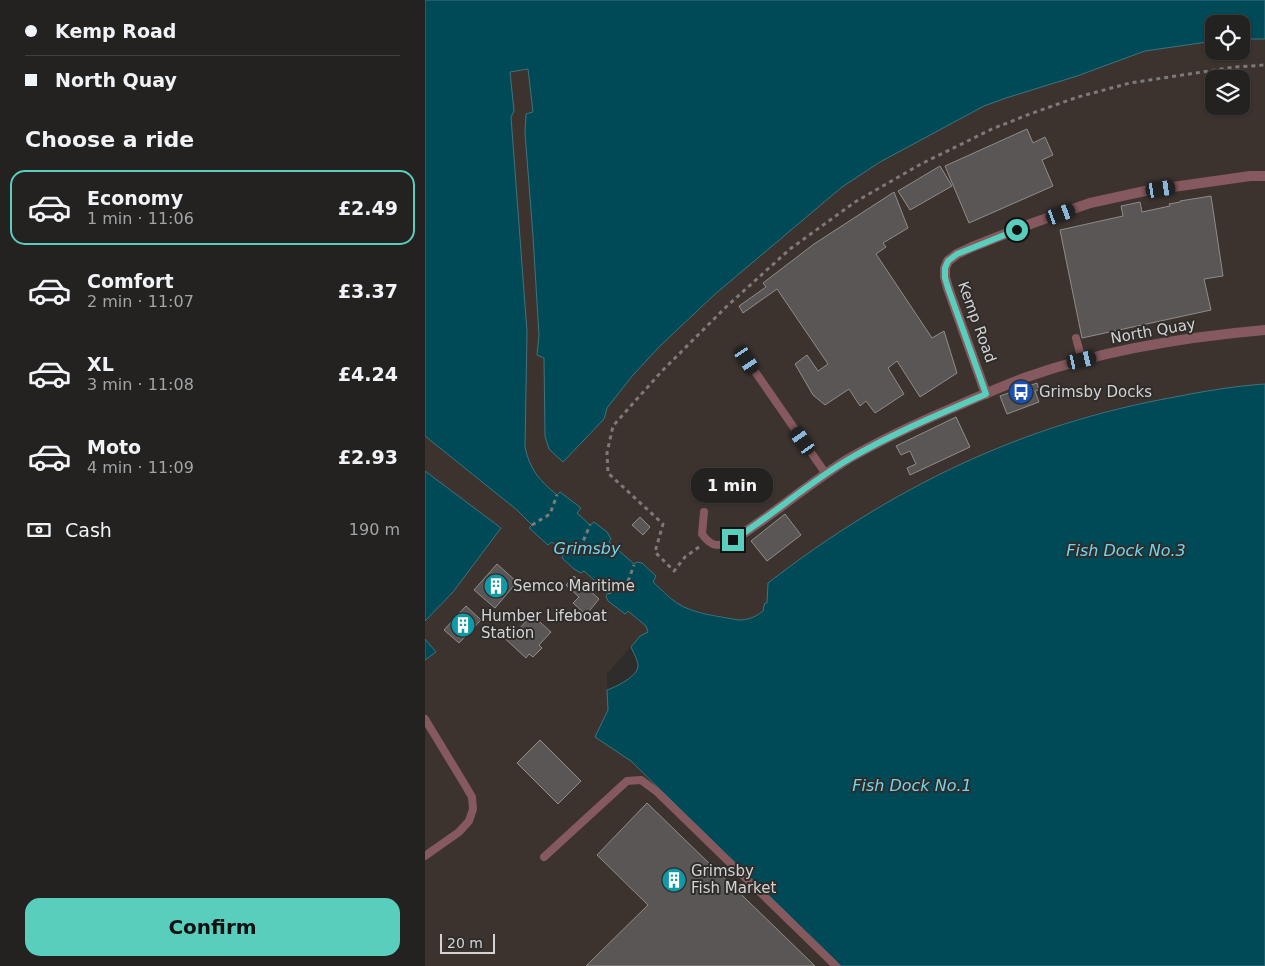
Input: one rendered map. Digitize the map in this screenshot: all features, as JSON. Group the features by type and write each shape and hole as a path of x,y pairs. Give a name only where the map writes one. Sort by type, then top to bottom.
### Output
{"street":[{"name":"Kemp Road","path":"986,394 945,278 945,268 948,261 957,254 1090,203 1145,191 1250,176 1265,176"},
{"name":"North Quay","path":"733,540 826,474 879,442 924,420 1028,377 1082,360 1126,350 1179,340 1265,330"}],"lane":[{"path":"1076,338 1082,360"},
{"path":"747,360 826,474"},
{"path":"704,512 702,534 707,542 713,545 723,545 733,540"},
{"path":"425,719 465,785 471,797 473,810 469,821 459,832 425,856"},
{"path":"544,857 627,781 641,780 656,791 835,966"}],"path":[{"path":"707,542 685,557 674,571 655,552 663,524 607,474 607,453 613,426 661,372 726,307 791,249 855,202 921,164 1030,114 1079,97 1131,83 1235,67 1265,65"},
{"path":"532,525 550,514 557,495"},
{"path":"564,553 583,544 590,525"},
{"path":"608,593 627,584 634,565"}],"shaded area":[{"path":"1250,39 1265,39 1265,384 1211,390 1128,406 1083,417 1002,446 831,537 769,583 765,610 746,620 738,620 689,609 678,604 609,542 611,539 607,532 594,522 590,525 576,513 580,508 557,495 535,474 527,459 525,447 527,332 511,117 514,111 510,72 528,69 533,112 525,132 539,335 537,355 544,358 545,436 604,419 607,409 633,375 660,346 714,295 842,187 880,162 984,106 1077,76 1145,51 1205,42 1205,60 1250,60"},
{"path":"425,436 517,510 532,525 529,529 548,545 552,542 564,553 562,559 581,573 583,571 608,593 606,596 608,601 624,614 628,610 646,626 648,632 636,640 607,674 608,710 622,754 841,966 425,966 425,660 436,652 425,639 425,621 453,592 501,528 425,471"}],"water":[{"path":"425,0 1265,0 1265,39 1250,39 1250,15 1205,15 1205,42 1145,51 1077,76 984,106 880,162 842,187 714,295 660,346 633,375 607,408 604,419 563,462 549,449 545,436 544,358 537,355 539,335 525,133 526,114 533,112 528,69 510,72 514,111 511,117 527,332 525,447 527,455 536,474 545,484 557,495 560,492 581,508 577,513 590,525 594,522 607,532 611,539 609,542 634,564 637,562 642,563 656,576 653,582 683,607 706,614 738,620 755,616 764,610 765,603 767,603 768,583 815,549 862,518 910,490 960,464 1011,443 1064,424 1119,409 1209,391 1265,384 1265,966 841,966 631,761 595,737 608,710 607,690 626,681 637,670 637,661 631,647 640,636 648,632 646,626 628,611 625,614 608,601 606,596 608,593 584,571 581,573 574,569 562,558 564,553 552,542 548,545 529,528 532,525 517,510 425,436"},
{"path":"425,471 501,528 453,592 425,621"},
{"path":"425,639 436,652 425,660"}],"building":[{"path":"1027,129 1033,143 1045,137 1053,155 1042,160 1053,186 969,223 945,166"},
{"path":"940,166 952,186 910,210 898,191"},
{"path":"894,192 908,228 883,243 886,247 876,254 932,338 944,331 957,373 920,397 897,361 888,368 904,394 875,413 866,401 860,406 849,389 825,405 813,395 795,364 807,355 818,371 828,364 777,289 743,313 739,306 766,287 763,283 814,244"},
{"path":"1211,196 1223,276 1204,279 1211,310 1082,338 1060,230 1123,216 1121,206 1140,202 1142,212 1170,206 1169,204 1180,201"},
{"path":"1037,383 1039,390 1035,391 1039,402 1007,414 1000,396"},
{"path":"956,417 970,447 910,475 907,468 916,464 910,451 901,455 896,446"},
{"path":"785,514 801,535 767,561 751,541"},
{"path":"640,517 650,527 643,535 632,525"},
{"name":"Semco Maritime","path":"497,564 517,582 495,608 474,590"},
{"path":"574,576 599,599 586,615 573,603 579,597 566,585"},
{"name":"Humber Lifeboat Station","path":"466,606 481,620 459,643 444,630"},
{"path":"532,615 551,632 539,645 542,648 533,657 529,654 526,658 500,634 509,625 516,632"},
{"path":"540,740 581,781 558,804 517,763"},
{"name":"Grimsby Fish Market","path":"647,803 815,966 586,966 648,905 597,855"}],"place":[{"name":"Grimsby Docks","path":"1021,392"},
{"name":"Semco Maritime","path":"496,586"},
{"name":"Humber Lifeboat Station","path":"463,625"},
{"name":"Grimsby Fish Market","path":"674,880"}],"route":[{"path":"733,540 847,460 924,420 986,394 948,288 945,268 948,261 957,254 1017,230"}],"water label":[{"name":"Grimsby","path":"587,548"},
{"name":"Fish Dock No.3","path":"1126,550"},
{"name":"Fish Dock No.1","path":"912,785"}]}
